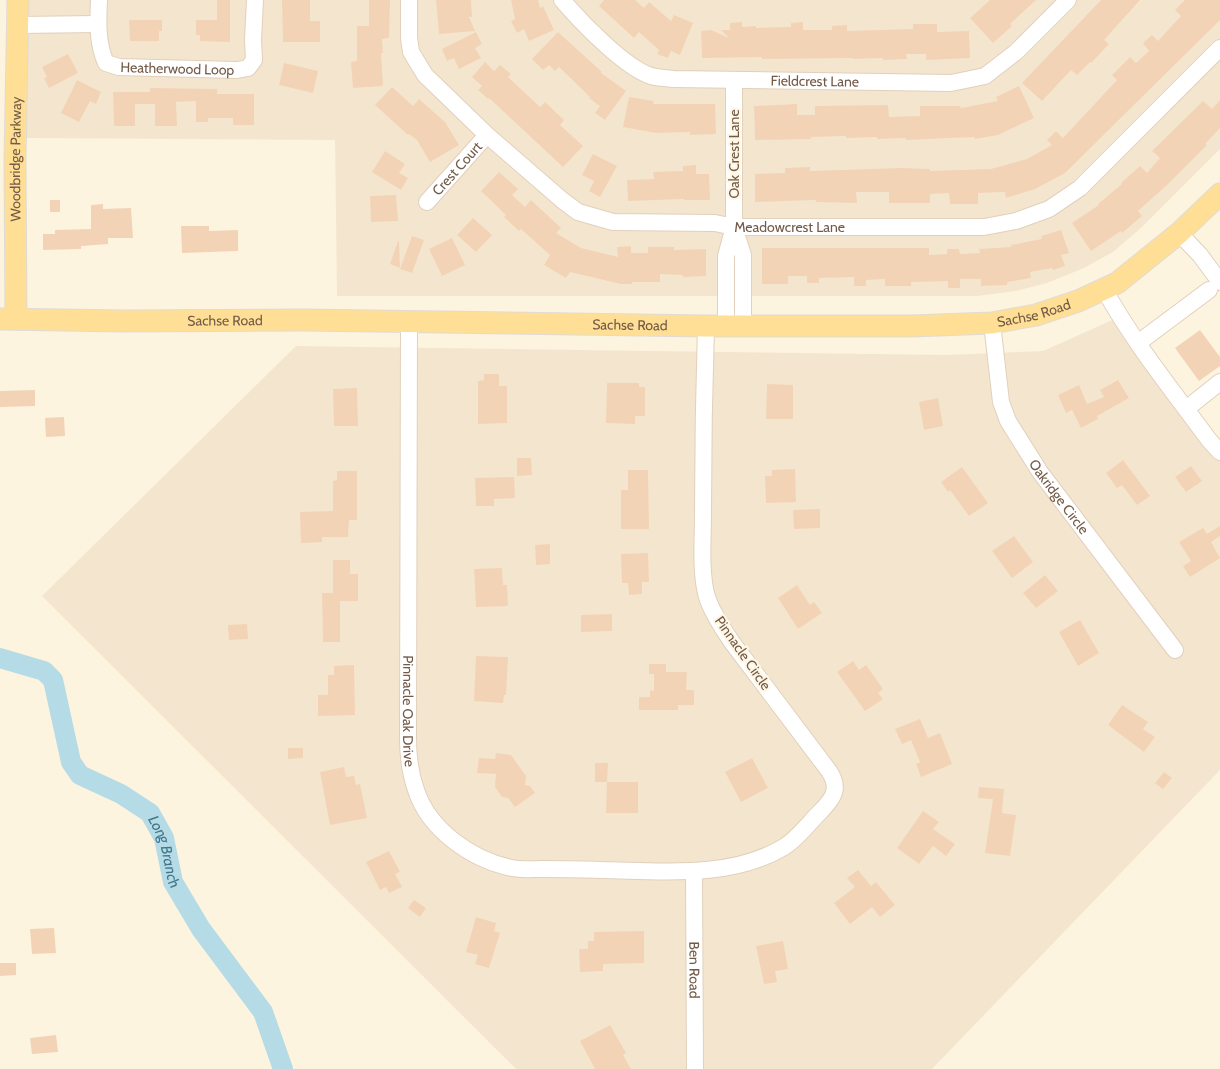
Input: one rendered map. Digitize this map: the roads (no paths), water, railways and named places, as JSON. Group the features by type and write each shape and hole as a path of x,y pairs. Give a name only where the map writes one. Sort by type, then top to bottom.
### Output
{"main road":[{"name":"Woodbridge Parkway","path":"8,319 15,159 18,0"},
{"name":"Sachse Road","path":"8,319 409,321 725,326 912,326 992,323 1036,315 1078,301 1117,283 1179,233 1220,194"}],"street":[{"path":"18,25 98,24 99,0"},
{"name":"Heatherwood Loop","path":"98,24 102,54 106,63 118,66 237,70 248,68 254,60 255,0"},
{"name":"Meadowcrest Lane","path":"409,0 409,38 416,62 425,75 487,135 562,200 578,212 613,222 715,223 734,227 984,227 1016,221 1049,209 1080,188 1220,48"},
{"name":"Fieldcrest Lane","path":"562,0 577,17 629,65 651,76 674,80 950,83 985,76 1016,52 1068,0"},
{"name":"Oak Crest Lane","path":"725,326 726,256 734,227 734,81"},
{"name":"Crest Court","path":"427,202 487,135"},
{"path":"1138,343 1214,286 1200,255 1179,233"},
{"path":"1104,289 1119,317 1186,409 1219,449"},
{"name":"Pinnacle Oak Drive","path":"409,321 408,756 416,790 424,808 434,822 466,849 484,860 513,868 694,872"},
{"name":"Oakridge Circle","path":"992,323 1001,402 1008,421 1040,472 1175,650"},
{"name":"Pinnacle Circle","path":"694,872 743,864 764,858 786,846 828,804 835,793 836,786 834,778 829,771 731,641 717,619 707,597 704,578 703,546 703,435 725,326"},
{"path":"1186,409 1220,382"},
{"name":"Ben Road","path":"694,872 695,1069"}],"waterway":[{"name":"Long Branch","path":"0,658 44,671 53,680 71,762 80,775 121,794 150,813 164,838 173,882 201,929 263,1012 283,1069"}]}
